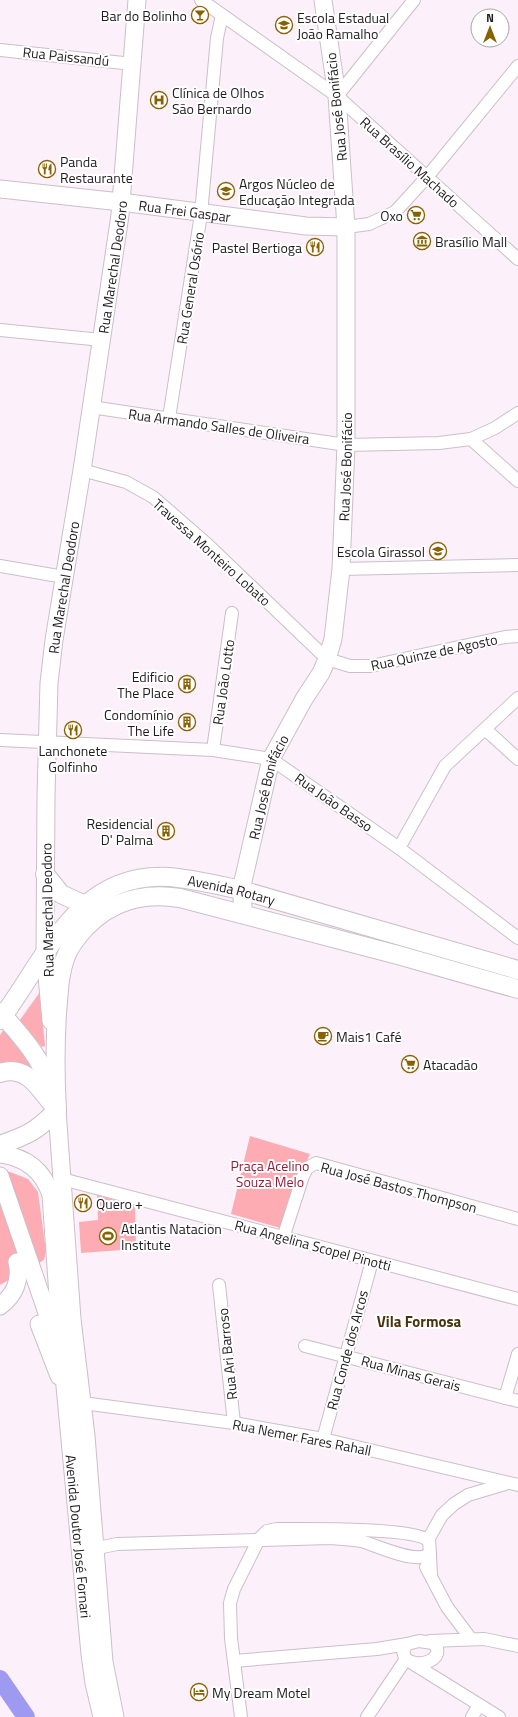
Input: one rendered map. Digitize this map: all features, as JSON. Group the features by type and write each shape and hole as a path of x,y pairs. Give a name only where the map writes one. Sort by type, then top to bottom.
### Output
{"main road":[{"path":"45,874 61,894 85,905"},
{"name":"Avenida Rotary","path":"1,1016 73,916 85,905 106,890 142,878 168,877 206,882 241,890 518,970"},
{"name":"Avenida Rotary","path":"54,1060 62,969 67,954 76,939 96,918 111,907 131,900 163,896 180,898 398,954 518,990"},
{"path":"1,1016 26,1041 38,1058 45,1071 57,1110"},
{"name":"Rua Marechal Deodoro","path":"54,1060 57,1110"},
{"path":"0,1073 15,1071 24,1073 30,1077 57,1110"},
{"path":"0,1145 27,1135 40,1128 57,1110"}],"street":[{"name":"Rua Marechal Deodoro","path":"54,1060 45,953 49,683 54,640 102,340 121,202 137,0"},
{"name":"Rua Brasílio Machado","path":"201,0 337,96 518,259"},
{"name":"Rua José Bonifácio","path":"244,914 241,890 272,759 304,699 321,673 327,659 333,639 341,569 346,445 346,228 337,96 323,0"},
{"path":"337,96 414,0"},
{"name":"Rua General Osório","path":"169,418 201,214 217,38 222,15"},
{"name":"Rua Paissandú","path":"0,50 133,64"},
{"path":"346,228 369,224 395,212 427,177 518,66"},
{"name":"Rua Frei Gaspar","path":"0,189 121,202 201,214 306,226 346,228"},
{"path":"0,330 102,340"},
{"name":"Rua Armando Salles de Oliveira","path":"91,407 346,445 439,443 471,439 495,428 518,413"},
{"path":"471,439 518,481"},
{"name":"Travessa Monteiro Lobato","path":"82,470 126,482 153,497 207,544 327,659"},
{"path":"0,566 64,577"},
{"path":"341,569 518,566"},
{"name":"Rua João Lotto","path":"213,750 232,613"},
{"name":"Rua Quinze de Agosto","path":"327,659 350,666 371,666 505,637 518,636"},
{"path":"399,848 445,766 518,698"},
{"path":"485,729 518,759"},
{"name":"Rua João Basso","path":"0,740 213,750 272,759 399,848 518,938"},
{"name":"Rua Marechal Deodoro","path":"57,1110 62,1178"},
{"name":"Avenida Doutor José Fornari","path":"0,1154 15,1157 31,1164 39,1172 48,1186 52,1206 62,1354 75,1402"},
{"name":"Rua José Bastos Thompson","path":"284,1238 302,1176 307,1168 316,1163 518,1219"},
{"path":"0,1176 20,1260 75,1402"},
{"name":"Rua Angelina Scopel Pinotti","path":"62,1178 518,1299"},
{"name":"Avenida Doutor José Fornari","path":"62,1178 72,1319 75,1402 88,1550 104,1662 115,1717"},
{"path":"0,1213 62,1354"},
{"path":"0,1306 10,1296 16,1285 20,1260"},
{"name":"Rua Conde dos Arcos","path":"323,1439 372,1261"},
{"name":"Rua Ari Barroso","path":"219,1285 234,1424"},
{"name":"Rua Minas Gerais","path":"305,1346 518,1401"},
{"path":"505,1398 518,1354"},
{"name":"Rua Nemer Fares Rahall","path":"75,1402 234,1424 323,1439 515,1484"},
{"path":"460,1499 467,1482 463,1472"},
{"path":"426,1550 432,1532 442,1515 460,1499 480,1490 515,1484"},
{"path":"241,1717 234,1661 230,1603 234,1589 259,1539 265,1532 272,1530 311,1529 422,1536 431,1574 465,1639"},
{"path":"88,1550 116,1544 329,1538 426,1550"},
{"path":"243,1571 274,1539"},
{"name":"Avenida Doutor José Fornari","path":"88,1550 90,1654 94,1683 102,1717"},
{"path":"377,1649 407,1660 426,1663 436,1655 465,1639"},
{"path":"234,1661 377,1649 417,1641 465,1639 491,1640 518,1646"},
{"path":"430,1641 435,1645 435,1667 441,1681"},
{"path":"407,1644 403,1651 407,1660 500,1717"},
{"path":"367,1717 407,1660"},
{"path":"472,1717 479,1705"}],"green space":[{"path":"40,992 45,1046 42,1047 20,1020"},
{"path":"5,1028 40,1076 17,1063 0,1063 0,1035"},
{"name":"Praça Acelino Souza Melo","path":"250,1136 310,1154 291,1196 284,1229 231,1214"},
{"path":"0,1171 10,1172 28,1179 38,1192 46,1251 44,1260 0,1285"},
{"name":"Atlantis Natacion Institute","path":"97,1195 135,1206 136,1249 81,1253 79,1222 98,1220"}],"waterway":[{"path":"0,1679 26,1717"}],"place":[{"name":"Bar do Bolinho","path":"200,15"},
{"name":"Escola Estadual João Ramalho","path":"284,25"},
{"name":"Clínica de Olhos São Bernardo","path":"159,100"},
{"name":"Panda Restaurante","path":"47,169"},
{"name":"Argos Núcleo de Educação Integrada","path":"226,191"},
{"name":"Oxo","path":"416,215"},
{"name":"Brasílio Mall","path":"422,241"},
{"name":"Pastel Bertioga","path":"315,247"},
{"name":"Escola Girassol","path":"438,551"},
{"name":"Edificio The Place","path":"187,684"},
{"name":"Condomínio The Life","path":"187,722"},
{"name":"Lanchonete Golfinho","path":"73,730"},
{"name":"Residencial D' Palma","path":"166,831"},
{"name":"Mais1 Café","path":"323,1036"},
{"name":"Atacadão","path":"410,1064"},
{"name":"Quero +","path":"83,1203"},
{"name":"Atlantis Natacion Institute","path":"108,1236"},
{"name":"My Dream Motel","path":"199,1692"}],"district":[{"name":"Vila Formosa","path":"419,1321"}]}
